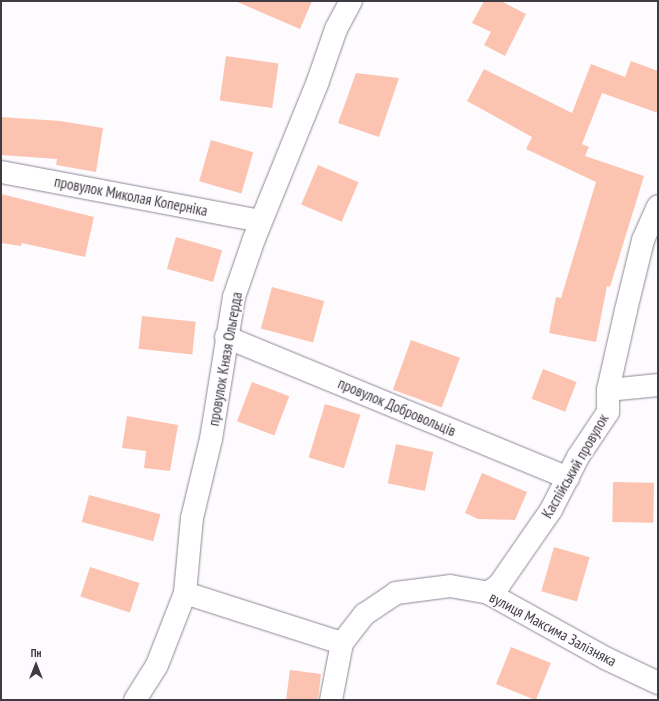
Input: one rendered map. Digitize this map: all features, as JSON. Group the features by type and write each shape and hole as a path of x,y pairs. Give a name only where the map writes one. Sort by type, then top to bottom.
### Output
{"street":[{"name":"провулок Князя Ольгерда","path":"135,700 157,665 185,593 192,518 211,439 226,337 234,297 260,221 318,81 336,29 351,1"},
{"name":"провулок Миколая Коперніка","path":"1,172 260,221"},
{"name":"Каспійський провулок","path":"488,593 499,585 551,510 568,478 608,412 608,390 643,240 658,206"},
{"name":"провулок Добровольців","path":"226,337 568,478"},
{"path":"608,390 658,386"},
{"name":"вулиця Максима Залізняка","path":"342,643 365,614 396,593 450,586 488,593 607,659 658,683"},
{"path":"185,593 342,643 331,700"}],"building":[{"path":"235,1 312,1 300,29"},
{"path":"484,1 501,1 526,14 505,56 484,45 491,32 472,23"},
{"path":"226,56 278,63 272,108 220,101"},
{"path":"631,61 658,71 658,113 602,93 582,144 589,147 585,156 644,176 610,287 607,286 596,342 549,333 556,297 561,298 596,182 526,149 532,137 467,101 484,69 572,113 591,64 625,77"},
{"path":"356,73 399,78 379,137 338,123"},
{"path":"1,117 60,121 103,128 96,172 56,165 57,159 1,155"},
{"path":"211,140 253,152 241,193 199,181"},
{"path":"318,165 359,182 342,222 301,205"},
{"path":"1,194 94,217 85,257 22,243 21,246 1,243"},
{"path":"176,237 222,250 213,282 167,269"},
{"path":"272,287 324,301 313,343 261,329"},
{"path":"142,316 196,322 192,354 139,349"},
{"path":"411,340 460,358 442,408 393,390"},
{"path":"543,369 577,382 565,412 532,399"},
{"path":"252,382 289,396 274,436 237,421"},
{"path":"325,404 360,415 344,468 309,458"},
{"path":"127,416 178,425 170,471 144,468 146,451 122,448"},
{"path":"396,444 433,452 425,491 388,483"},
{"path":"482,473 527,492 515,520 478,519 465,513"},
{"path":"613,482 654,483 653,523 612,522"},
{"path":"89,495 160,514 153,541 82,522"},
{"path":"554,547 590,557 577,601 541,591"},
{"path":"90,567 139,583 130,613 80,596"},
{"path":"511,647 551,663 536,700 496,684"},
{"path":"290,670 321,674 318,700 286,700"}]}
